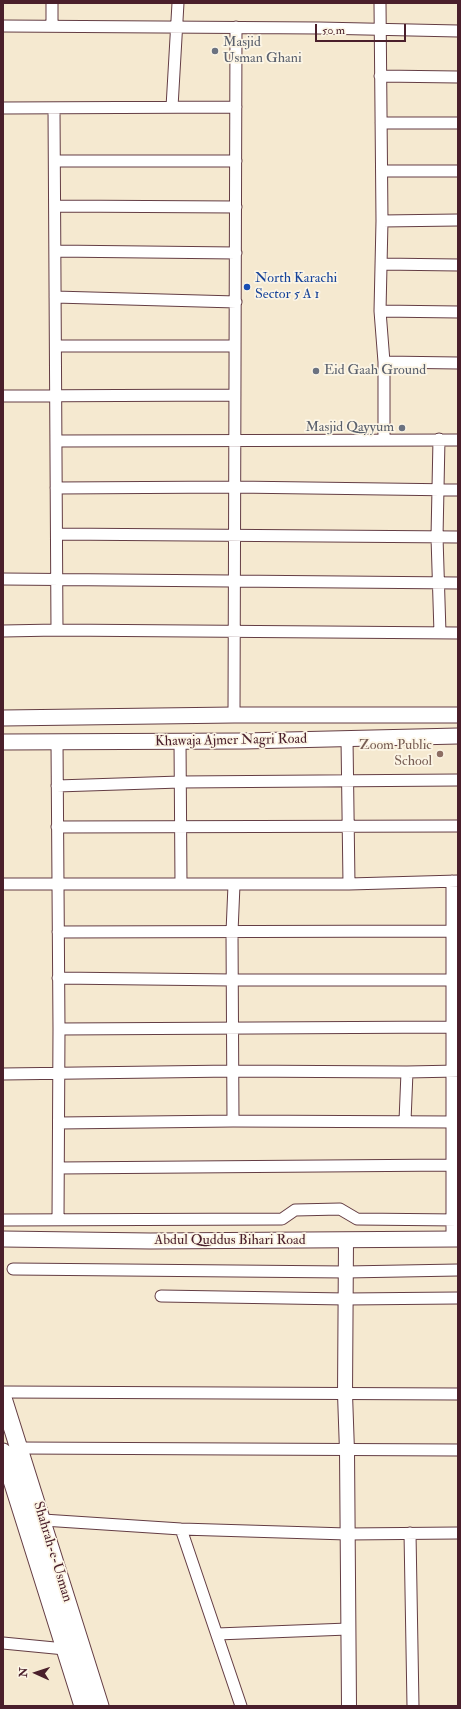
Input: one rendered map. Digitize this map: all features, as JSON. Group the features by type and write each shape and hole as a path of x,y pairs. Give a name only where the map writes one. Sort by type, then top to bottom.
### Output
{"main road":[{"name":"Khawaja Ajmer Nagri Road","path":"3,718 234,715 455,715"},
{"path":"455,715 455,737"},
{"path":"148,717 149,742"},
{"name":"Khawaja Ajmer Nagri Road","path":"3,742 149,742 455,737"},
{"name":"Abdul Quddus Bihari Road","path":"3,1239 346,1241 455,1239"},
{"name":"Shahrah-e-Usman","path":"3,1398 11,1450 82,1706"},
{"name":"Shahrah-e-Usman","path":"11,1450 43,1520 100,1706"}],"street":[{"path":"52,3 52,26"},
{"path":"172,107 178,3"},
{"path":"380,3 382,171 380,311 384,362 384,439"},
{"path":"3,26 176,26 458,31"},
{"path":"234,715 236,27"},
{"path":"380,76 458,77"},
{"path":"3,108 236,107"},
{"path":"54,108 57,630"},
{"path":"381,123 458,123"},
{"path":"55,161 236,161"},
{"path":"382,171 458,171"},
{"path":"55,206 236,207"},
{"path":"382,221 458,220"},
{"path":"55,251 236,253"},
{"path":"381,264 458,265"},
{"path":"55,297 236,302"},
{"path":"380,311 458,312"},
{"path":"56,346 235,346"},
{"path":"384,362 458,363"},
{"path":"3,396 235,395"},
{"path":"56,441 235,442 384,439 458,440"},
{"path":"439,439 437,537 440,633"},
{"path":"56,488 235,487 458,490"},
{"path":"57,534 458,537"},
{"path":"3,579 458,583"},
{"path":"3,631 57,630 458,633"},
{"path":"347,739 349,884"},
{"path":"180,741 181,884"},
{"path":"57,742 56,884 59,1029 58,1220"},
{"path":"57,786 180,782 458,780"},
{"path":"57,827 458,826"},
{"path":"3,884 234,885 455,881 452,1027 455,1071 453,1122 455,1239"},
{"path":"233,1121 232,932 234,885"},
{"path":"58,932 453,931"},
{"path":"58,978 453,980"},
{"path":"59,1029 452,1027"},
{"path":"3,1074 233,1071 455,1071"},
{"path":"406,1121 407,1072"},
{"path":"59,1123 233,1121 453,1122"},
{"path":"59,1168 453,1165"},
{"path":"3,1220 282,1219 295,1210 340,1209 357,1219 455,1220"},
{"path":"346,1241 345,1394 347,1451 348,1706"},
{"path":"13,1269 346,1272 458,1270"},
{"path":"161,1296 346,1299 458,1298"},
{"path":"3,1392 458,1394"},
{"path":"11,1450 458,1450"},
{"path":"43,1520 181,1529 347,1534 458,1533"},
{"path":"181,1529 241,1706"},
{"path":"410,1534 413,1706"},
{"path":"217,1634 348,1629"},
{"path":"3,1643 65,1649"}],"place":[{"name":"Masjid Usman Ghani","path":"215,51"},
{"name":"North Karachi Sector 5 A 1","path":"247,287"},
{"name":"Eid Gaah Ground","path":"316,371"},
{"name":"Masjid Qayyum","path":"402,428"},
{"name":"Zoom Public School","path":"440,754"}]}
